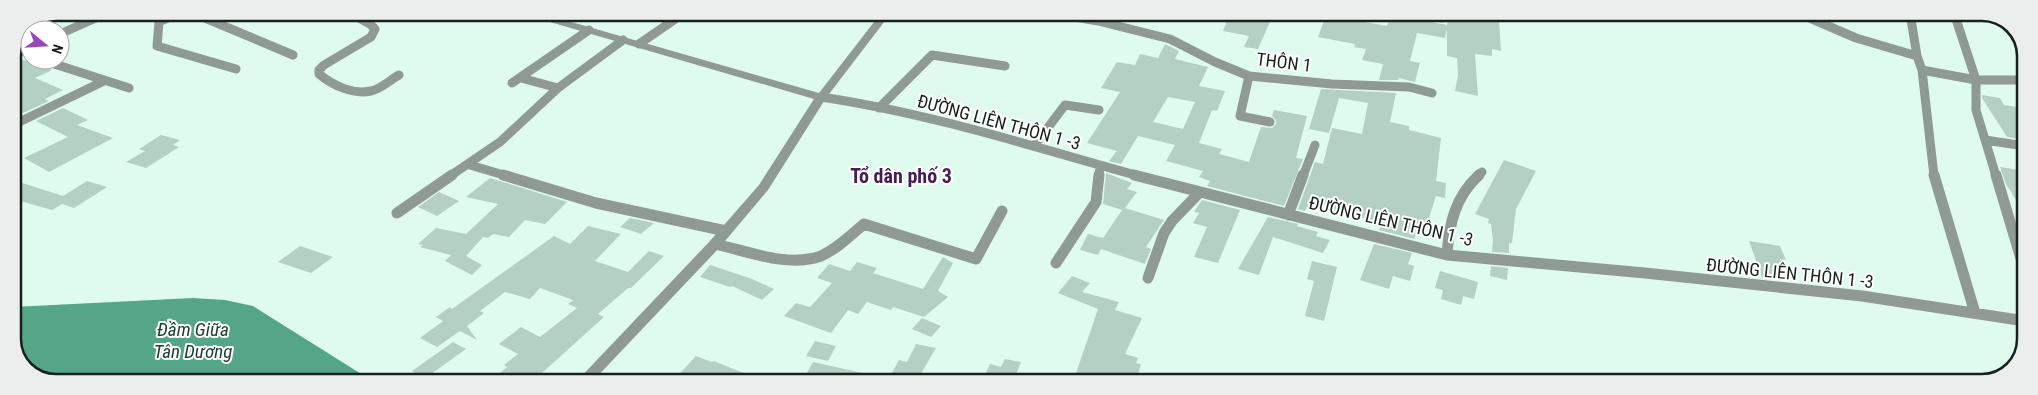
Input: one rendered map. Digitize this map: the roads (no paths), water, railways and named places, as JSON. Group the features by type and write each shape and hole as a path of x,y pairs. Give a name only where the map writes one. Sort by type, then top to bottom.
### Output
{"street":[{"path":"559,21 821,97"},
{"path":"591,373 715,244 764,187 821,97 879,21"}],"lane":[{"path":"70,29 88,21"},
{"path":"161,21 159,22 157,46 236,69"},
{"path":"214,21 293,55"},
{"path":"365,21 375,29 370,37 324,65 318,70 319,74 334,84 364,91 377,88 399,75"},
{"path":"639,44 672,21"},
{"name":"THÔN 1","path":"1100,22 1170,39 1215,62 1249,76 1332,84 1409,87 1432,93"},
{"path":"1816,22 1872,44 1917,56"},
{"path":"1911,22 1917,56 1922,70 1934,175 1975,313"},
{"path":"1957,22 1976,80 1976,110 2016,243"},
{"path":"512,83 589,30"},
{"path":"397,213 435,185 470,165 500,142 558,88 623,40"},
{"path":"880,108 932,55 1005,66"},
{"path":"70,69 129,88"},
{"path":"1922,70 1976,80 1999,82 2017,81"},
{"path":"1249,76 1240,116 1270,122"},
{"path":"521,78 558,88"},
{"path":"21,121 104,81"},
{"name":"ĐƯỜNG LIÊN THÔN 1 -3","path":"821,97 880,108 1034,146 1199,193 1447,255 1645,273 1862,296 2016,320"},
{"path":"1034,146 1065,106 1099,110"},
{"path":"1985,140 2017,145"},
{"path":"1288,215 1315,145"},
{"path":"470,165 596,203 726,231"},
{"path":"1056,263 1096,202 1100,166"},
{"path":"1447,255 1448,225 1456,203 1469,182 1482,172"},
{"path":"1148,278 1164,234 1172,221 1199,193"},
{"path":"715,244 790,259 809,259 822,255 835,247 864,224 976,259 1002,211"}],"water":[{"name":"Đầm Giữa Tân Dương","path":"193,298 225,300 253,306 360,373 45,372 27,358 22,348 21,307"}],"district":[{"name":"Tổ dân phố 3","path":"901,176"}]}
